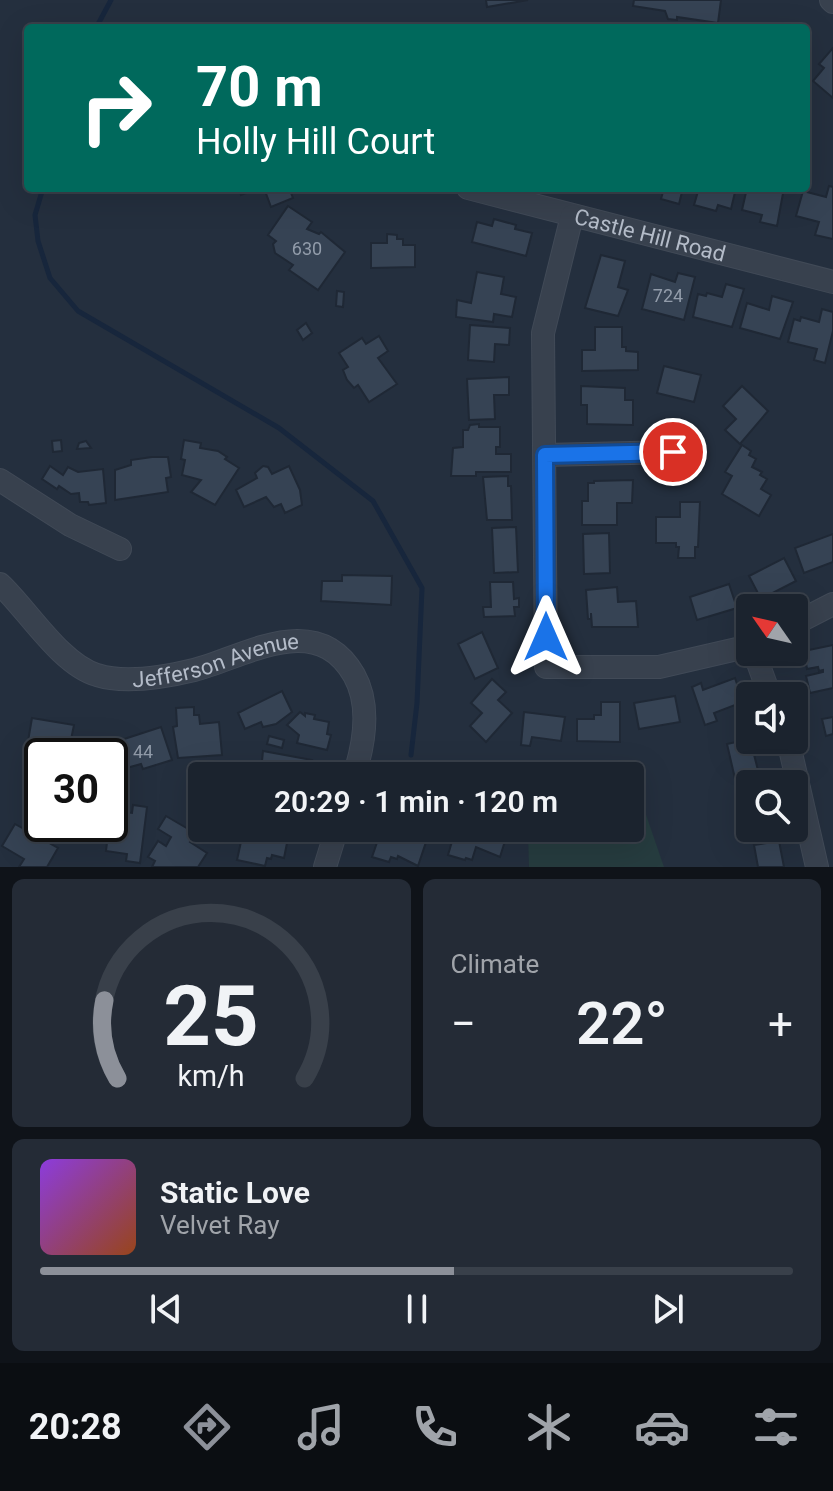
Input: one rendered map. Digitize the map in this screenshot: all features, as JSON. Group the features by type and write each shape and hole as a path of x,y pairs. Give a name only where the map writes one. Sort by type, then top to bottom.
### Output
{"street":[{"name":"Castle Hill Road","path":"483,192 833,282"},
{"path":"572,216 543,333 546,667 659,667 736,649"},
{"path":"545,455 673,452"},
{"path":"0,480 70,525 120,549"},
{"name":"Jefferson Avenue","path":"0,584 17,600 38,629 81,668 111,679 195,669 277,642 319,644 348,665 361,688 364,725 357,762"},
{"path":"808,617 833,604"},
{"path":"791,754 817,867"},
{"path":"325,867 333,842"}],"green space":[{"path":"644,809 664,867 529,867 528,842 644,842"}],"building":[{"path":"486,0 528,0 487,7"},
{"path":"634,0 721,0 718,23 677,17 677,20 668,19 665,11 633,6"},
{"path":"833,48 833,98 813,81 824,68 819,64"},
{"path":"829,186 833,187 833,239 815,235 819,222 796,216 803,192 826,197"},
{"path":"265,192 291,192 293,198 271,207"},
{"path":"663,192 682,192 679,204 661,199"},
{"path":"698,192 735,192 731,209 718,205 716,211 694,205"},
{"path":"746,192 783,192 777,226 760,222 762,215 742,210"},
{"path":"288,206 312,222 307,229 321,232 345,252 318,290 289,270 293,265 275,253 273,244 276,241 268,235"},
{"path":"494,219 532,233 526,256 472,242 477,222 492,226"},
{"path":"387,234 403,239 403,245 415,245 415,267 371,268 371,243 387,243"},
{"path":"601,255 625,261 618,287 628,290 618,316 585,308"},
{"path":"477,272 504,277 501,294 516,297 512,317 494,314 493,322 456,317 457,300 471,303"},
{"path":"678,273 695,277 684,320 642,309 651,274 675,282"},
{"path":"726,284 744,289 732,327 693,317 698,294 722,297"},
{"path":"337,291 344,292 343,307 336,306"},
{"path":"772,296 793,302 780,339 740,328 747,303 769,310"},
{"path":"822,309 833,312 833,331 825,363 814,360 817,349 788,342 794,319 800,321 801,317 819,322"},
{"path":"306,323 312,333 303,340 297,330"},
{"path":"470,325 510,328 509,345 495,344 494,362 468,360"},
{"path":"595,327 622,327 622,347 626,347 626,351 638,352 638,370 582,371 582,350 595,350"},
{"path":"379,336 388,351 378,358 397,384 369,402 358,385 354,388 347,380 343,370 348,367 339,353 362,338 366,344"},
{"path":"664,366 701,375 694,402 657,393"},
{"path":"509,377 509,395 494,395 495,419 469,420 467,379"},
{"path":"581,386 625,388 625,400 633,400 633,425 587,424 587,405 581,405"},
{"path":"742,386 768,411 740,444 725,430 736,419 723,406"},
{"path":"479,424 479,427 500,427 500,447 496,447 496,454 511,454 511,472 451,476 453,448 463,447 463,430"},
{"path":"61,440 62,451 53,452 52,441"},
{"path":"184,440 201,443 200,448 218,451 239,468 215,505 191,492 201,480 182,475"},
{"path":"86,441 91,448 77,449 79,443"},
{"path":"742,445 756,459 752,467 767,479 761,489 771,495 759,516 722,494 732,476 725,472"},
{"path":"168,457 171,477 166,478 168,492 115,500 115,470 131,465 131,460"},
{"path":"50,466 63,475 68,467 78,472 103,469 106,503 89,505 88,502 80,502 79,493 71,494 59,486 57,489 42,479"},
{"path":"263,466 268,467 272,474 289,466 300,490 302,505 285,513 281,504 274,507 266,497 244,507 236,490 257,478 255,473"},
{"path":"508,476 512,520 487,520 483,477"},
{"path":"633,480 632,503 617,503 617,525 582,525 582,501 588,501 588,483"},
{"path":"680,502 700,502 695,558 678,558 679,547 676,543 656,543 656,517 680,517"},
{"path":"516,527 518,572 494,573 492,528"},
{"path":"609,533 610,573 584,574 583,534"},
{"path":"833,534 833,562 804,573 795,548"},
{"path":"784,558 796,581 771,594 758,594 749,576"},
{"path":"342,575 392,576 391,605 321,601 322,581 342,581"},
{"path":"490,582 513,582 514,599 519,598 519,607 514,607 515,616 484,617 483,607 491,607"},
{"path":"729,584 736,608 697,620 690,597"},
{"path":"617,587 618,602 636,601 638,627 592,627 591,613 591,619 588,619 586,590"},
{"path":"482,632 498,668 475,679 458,644"},
{"path":"833,645 833,688 810,693 806,676 823,670 819,671 818,667 807,669 808,650"},
{"path":"735,678 736,705 714,713 717,721 705,725 692,687 701,683 703,690"},
{"path":"492,679 506,692 498,700 512,713 486,742 470,726 482,713 471,703"},
{"path":"282,691 292,712 276,724 263,727 261,722 245,729 238,713"},
{"path":"675,696 680,722 639,729 634,703"},
{"path":"601,702 620,702 620,742 577,741 577,719 594,719 594,715 601,715"},
{"path":"194,707 194,715 199,715 200,724 219,722 222,755 178,758 173,727 177,726 176,708"},
{"path":"300,712 329,722 327,734 331,735 327,750 297,743 299,735 287,725"},
{"path":"524,712 565,717 561,741 532,737 530,746 521,745"},
{"path":"833,717 833,734 826,736 822,719"},
{"path":"32,718 74,725 71,738 29,738"},
{"path":"161,727 172,760 143,769 141,764 128,768 127,738"},
{"path":"269,736 284,740 282,748 267,744"},
{"path":"736,742 736,754 754,754 758,770 736,770 736,783 727,744"},
{"path":"263,751 312,760 312,762 262,762"},
{"path":"133,805 147,807 140,863 126,861 127,854 106,851 107,842 128,842 128,812 132,813"},
{"path":"166,816 188,829 188,842 207,853 198,867 152,867 155,861 148,857 158,841 166,846 171,837 158,829"},
{"path":"15,824 24,829 24,842 47,842 58,848 47,867 19,867 24,859 2,846"},
{"path":"241,842 287,842 284,858 272,855 271,859 267,858 265,866 237,860"},
{"path":"377,842 426,842 418,866 398,856 397,859 391,857 389,862 372,857"},
{"path":"452,842 505,842 500,857 476,847 472,860 448,855"},
{"path":"779,842 784,867 758,867 754,845"}],"waterway":[{"path":"98,24 111,0"},
{"path":"42,192 35,215 38,241 50,278 78,311 279,428 373,501 422,588 417,703 411,755"}],"route":[{"path":"546,637 545,455 673,452"}]}
